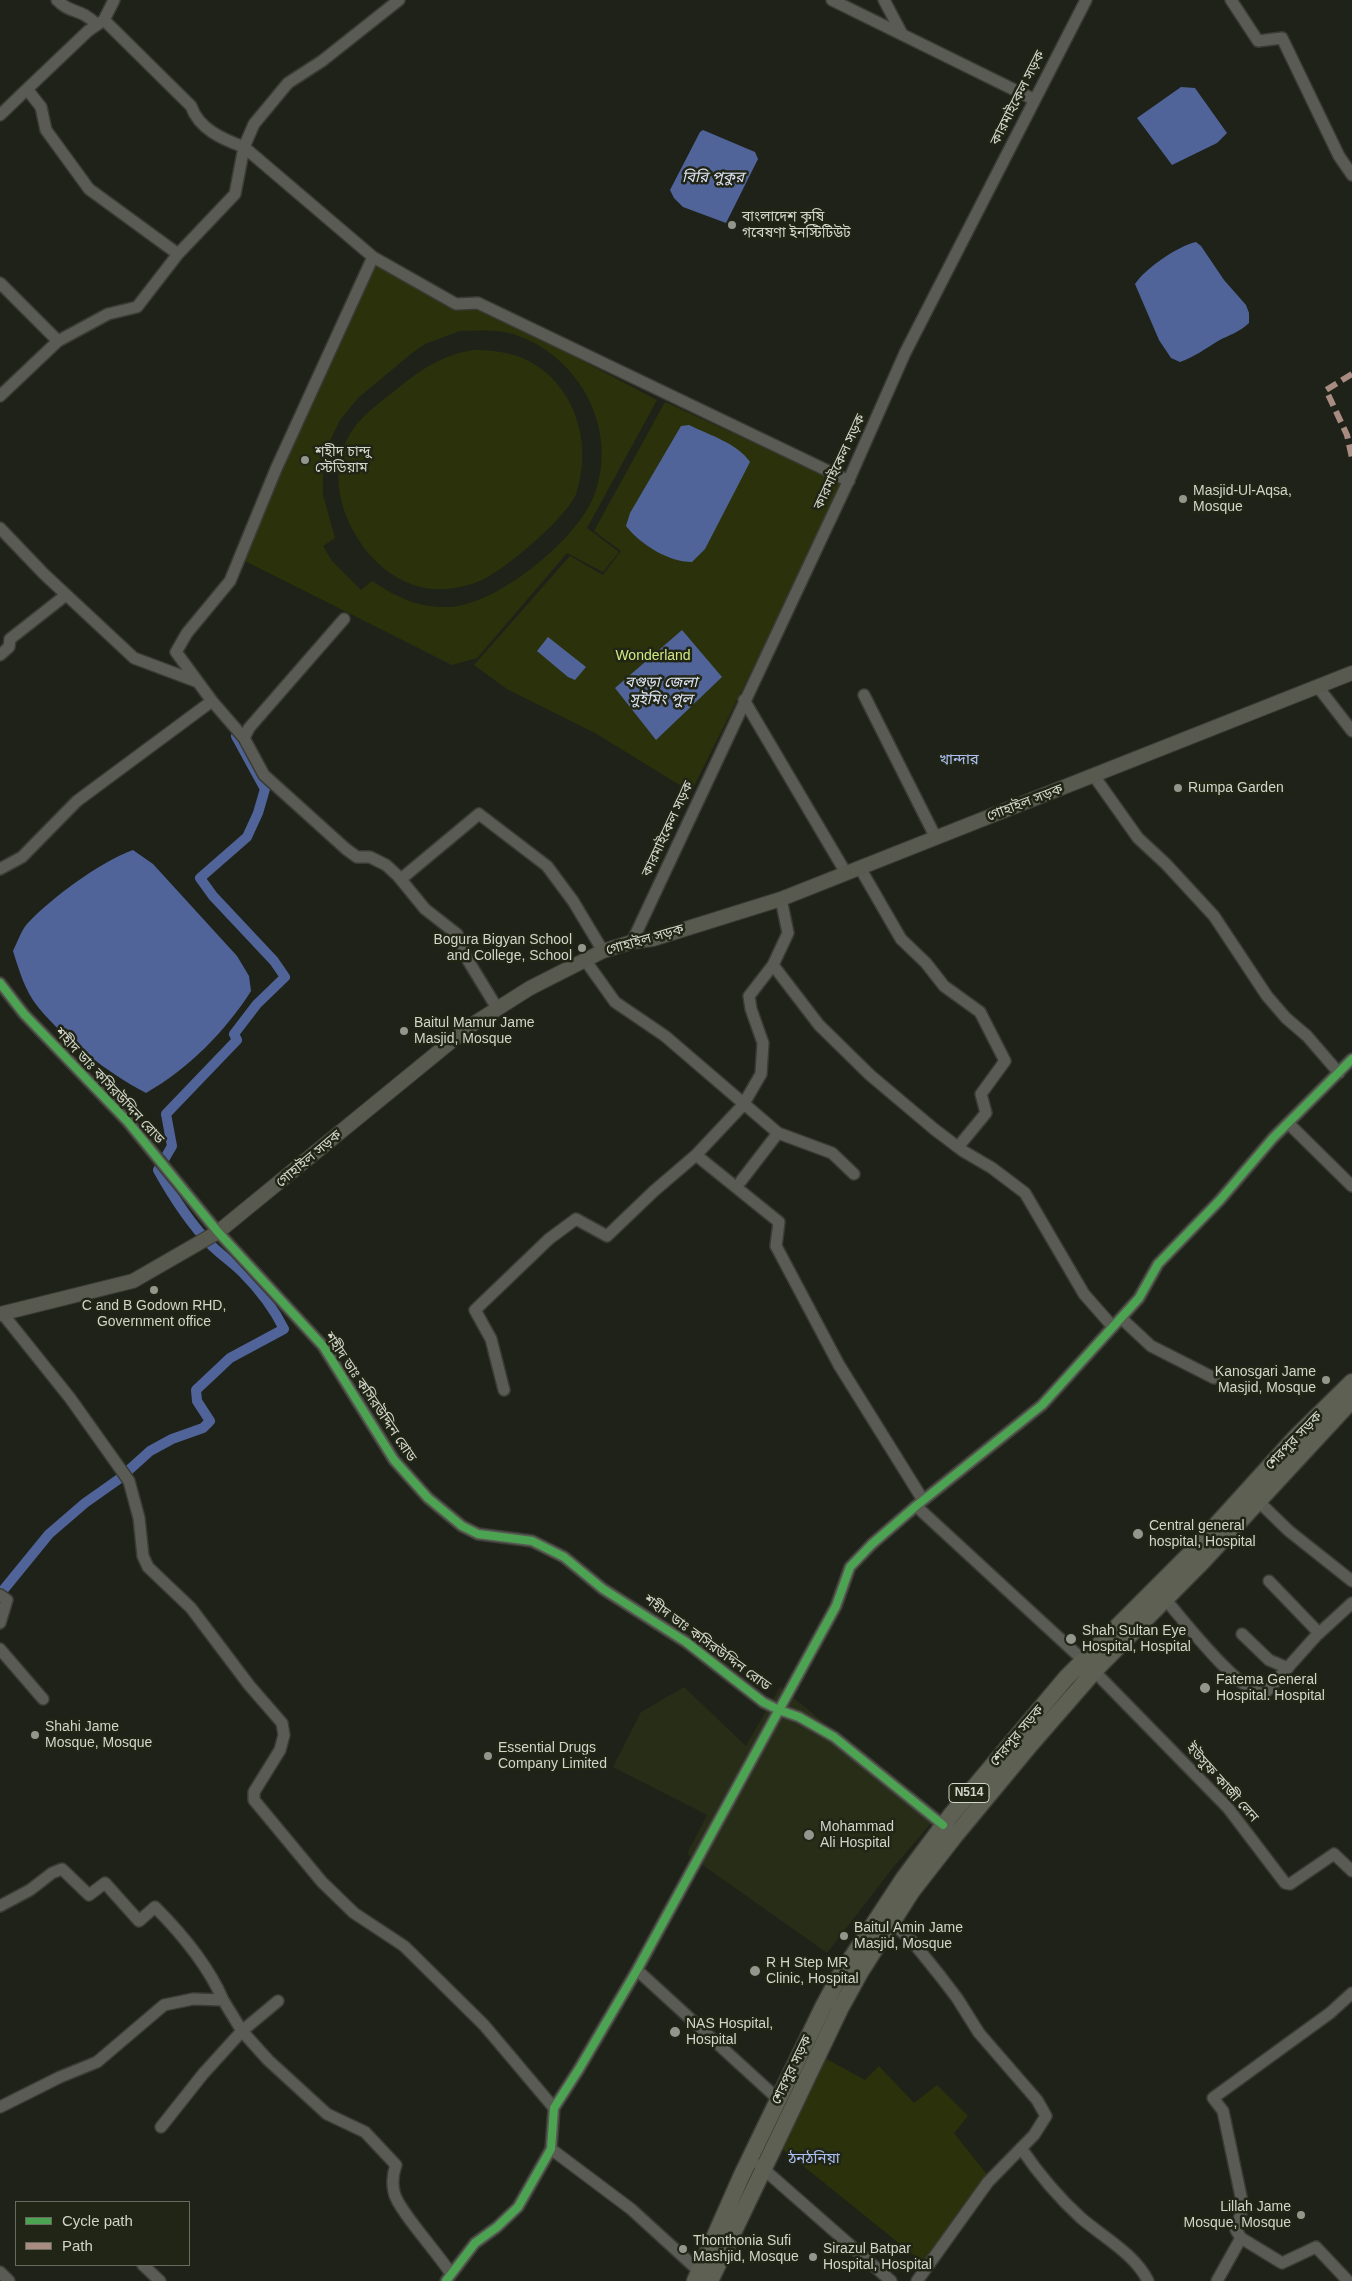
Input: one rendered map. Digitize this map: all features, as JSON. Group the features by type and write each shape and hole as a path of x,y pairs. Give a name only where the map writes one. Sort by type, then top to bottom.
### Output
{"highway":[{"name":"শেরপুর সড়ক","path":"702,2278 763,2170 840,2009 887,1918 943,1825 1297,1436 1352,1382"},
{"name":"শেরপুর সড়ক","path":"702,2278 751,2157 839,1977 887,1918 912,1891 1089,1665 1165,1599 1352,1400"}],"main road":[{"name":"গোহাইল সড়ক","path":"1,1313 133,1281 210,1237 269,1192 470,1026 530,988 603,951 632,942 652,939 781,899 1352,673"}],"street":[{"path":"56,0 70,10 82,12 100,22 191,106 198,122 232,143 244,148 373,257 456,304 478,303 849,481"},
{"path":"0,115 100,22 114,0"},
{"path":"0,396 58,341 108,314 137,308 178,254 235,194 244,148 254,124 288,84 322,61 399,0"},
{"path":"832,0 1033,100"},
{"path":"884,0 902,34"},
{"name":"কারমাইকেল সড়ক","path":"632,942 744,700 849,481 905,353 1033,100 1086,0"},
{"path":"1231,0 1258,41 1282,38 1339,156 1352,175"},
{"path":"25,91 30,93 40,107 46,130 89,189 178,254"},
{"path":"373,257 276,469 230,581 187,633 176,652 212,701 244,738 264,775 357,857 370,858 386,865 401,879 425,909 457,934 469,962 498,1008"},
{"path":"0,283 58,341"},
{"path":"0,528 66,595 134,658 198,682"},
{"path":"0,655 9,647 10,639 66,595"},
{"path":"244,738 249,728 344,619"},
{"path":"1318,687 1352,731"},
{"path":"864,695 936,838"},
{"path":"744,700 846,873"},
{"path":"0,869 22,857 77,801 212,701"},
{"path":"1094,776 1138,838 1166,864 1214,916 1267,996 1286,1018 1307,1036 1339,1073"},
{"path":"401,879 479,814 547,866 573,901 603,951"},
{"path":"860,868 901,939 926,963 944,986 980,1012 1005,1061 981,1094 986,1113 958,1147"},
{"path":"504,1390 491,1340 475,1310 549,1239 576,1219 607,1236 654,1191 696,1155 743,1104 761,1074 763,1043 751,1009 749,996 773,966 788,933 781,899"},
{"path":"585,960 615,1002 665,1036 778,1134 832,1153 854,1174"},
{"path":"773,966 819,1025 843,1051 934,1129 1025,1193 1084,1294 1117,1323 1151,1346 1214,1378"},
{"name":"শহীদ ডাঃ কসিরউদ্দিন রোড","path":"0,983 24,1014 142,1138 167,1168 210,1237 323,1346 394,1460 428,1498 462,1526 478,1534 532,1541 564,1557 603,1589 678,1637 764,1702 799,1717 834,1736 943,1825"},
{"path":"0,1906 30,1890 52,1873 62,1869 89,1895 105,1883 139,1921 154,1907 177,1929 216,1983 223,2000 242,2030 268,2060 327,2114 365,2132 396,2165 393,2173 394,2193 405,2212 439,2254 449,2277 475,2243 497,2227 518,2207 551,2149 554,2108 580,2069 636,1970 836,1606 850,1567 872,1544 920,1503 1042,1405 1139,1298 1158,1264 1220,1200 1273,1138 1352,1059"},
{"path":"1288,1123 1352,1186"},
{"path":"741,1180 778,1134"},
{"path":"696,1155 779,1222 776,1246 839,1365 920,1503 1089,1665"},
{"path":"1,1313 34,1351 124,1474 139,1518 143,1556 148,1567 191,1608 248,1685 282,1724 284,1735 280,1750 254,1792 254,1800 322,1882 354,1913 404,1946 484,2025 554,2108"},
{"path":"1258,1501 1289,1531 1352,1581"},
{"path":"1269,1581 1319,1634"},
{"path":"0,1623 7,1600 2,1596"},
{"path":"1165,1599 1225,1669 1248,1688 1260,1694 1266,1693 1319,1634 1352,1603"},
{"path":"1242,1634 1269,1660 1288,1668"},
{"path":"0,1649 43,1699"},
{"name":"ইউসুফ কাজী লেন","path":"1089,1665 1228,1808 1286,1883 1290,1884 1334,1854 1352,1869"},
{"path":"887,1918 941,1977 979,2033 1044,2111 1046,2116 1043,2124 988,2182 917,2281"},
{"path":"636,1970 778,2099"},
{"path":"1348,2281 1316,2247 1282,2263 1241,2238 1236,2230 1243,2206 1226,2124 1222,2111 1213,2098 1330,2013 1352,1993"},
{"path":"0,2107 60,2077 97,2062 164,2006 193,1999 223,2000"},
{"path":"161,2128 203,2074 242,2030 278,2001"},
{"path":"1021,2148 1043,2178 1079,2216 1134,2262 1148,2281"},
{"path":"551,2149 631,2209 702,2278"},
{"path":"751,2157 763,2170 798,2198 891,2281"},
{"path":"1217,2281 1241,2238"},
{"path":"144,2266 160,2281"},
{"path":"0,2272 8,2281"}],"shaded area":[{"name":"Mohammad Ali Hospital","path":"684,1687 746,1746 780,1687 938,1815 892,1869 827,1953 687,1854 707,1815 613,1767 641,1712"}],"green space":[{"name":"শহীদ চান্দু স্টেডিয়াম","path":"374,261 558,348 657,400 587,528 619,552 603,572 567,553 477,658 452,665 243,560","holes":["460,331 494,331 513,334 537,344 558,359 575,378 589,399 598,423 602,447 600,473 593,498 584,515 570,533 532,568 511,583 468,604 449,607 418,604 400,597 372,581 361,590 332,561 323,546 335,538 323,495 323,470 329,443 340,420 358,398 425,344"]},
{"path":"473,350 494,351 514,355 534,364 564,392 574,411 580,431 581,473 576,494 561,516 535,542 506,565 482,580 465,586 447,589 425,588 407,583 383,568 359,540 350,525 339,491 338,474 341,457 347,440 357,424 381,401 432,364"},
{"name":"Wonderland","path":"665,402 841,483 764,646 691,792 595,733 507,689 474,665 570,556 603,575 621,551 594,531"},
{"path":"823,2057 865,2080 879,2066 914,2103 937,2085 968,2116 954,2133 989,2177 926,2265 781,2148"}],"water":[{"path":"1181,87 1195,88 1227,133 1217,143 1172,165 1137,118"},
{"name":"বিরি পুকুর","path":"703,130 755,152 758,159 726,223 683,207 674,198 670,190 700,132"},
{"path":"1196,242 1201,246 1224,280 1246,305 1249,313 1249,323 1238,331 1180,362 1171,358 1159,340 1135,284 1146,271 1162,259 1180,248"},
{"path":"689,425 730,445 750,462 705,549 692,562 674,559 655,551 626,526 630,513 681,426"},
{"name":"বগুড়া জেলা সুইমিং পুল","path":"682,630 722,677 656,740 615,688"},
{"path":"548,637 586,667 575,680 568,677 537,651"},
{"path":"133,850 153,864 237,956 249,976 251,991 230,1021 191,1061 146,1093 102,1066 61,1032 29,994 13,951 27,924 62,892 106,863"}],"waterway":[{"path":"0,1594 49,1534 85,1503 119,1479 150,1451 172,1439 203,1428 210,1421 197,1401 196,1390 230,1358 284,1329 271,1307 255,1286 239,1269 211,1245 196,1228 158,1170 172,1146 166,1114 237,1040 234,1034 257,1004 285,977 274,961 213,896 200,878 247,837 258,813 265,789 236,736"}],"marked path":[{"path":"1352,374 1326,390 1347,435 1352,458"}],"cycle path":[{"path":"0,983 24,1014 128,1122 218,1232 323,1346 394,1460 428,1498 462,1526 478,1534 532,1541 564,1557 603,1589 686,1642 763,1702 799,1717 834,1737 943,1825"},
{"path":"446,2281 475,2243 497,2227 518,2207 551,2149 554,2108 637,1970 836,1606 850,1567 872,1544 916,1506 1042,1405 1139,1298 1158,1264 1220,1200 1273,1138 1352,1059"}],"place":[{"name":"বাংলাদেশ কৃষি গবেষণা ইনস্টিটিউট","path":"732,225"},
{"name":"শহীদ চান্দু স্টেডিয়াম","path":"305,460"},
{"name":"Masjid-Ul-Aqsa, Mosque","path":"1183,499"},
{"name":"Rumpa Garden","path":"1178,788"},
{"name":"Bogura Bigyan School and College, School","path":"582,948"},
{"name":"Baitul Mamur Jame Masjid, Mosque","path":"404,1031"},
{"name":"C and B Godown RHD, Government office","path":"154,1290"},
{"name":"Kanosgari Jame Masjid, Mosque","path":"1326,1380"},
{"name":"Central general hospital, Hospital","path":"1138,1534"},
{"name":"Shah Sultan Eye Hospital, Hospital","path":"1071,1639"},
{"name":"Fatema General Hospital. Hospital","path":"1205,1688"},
{"name":"Shahi Jame Mosque, Mosque","path":"35,1735"},
{"name":"Essential Drugs Company Limited","path":"488,1756"},
{"name":"Mohammad Ali Hospital","path":"809,1835"},
{"name":"Baitul Amin Jame Masjid, Mosque","path":"844,1936"},
{"name":"R H Step MR Clinic, Hospital","path":"755,1971"},
{"name":"NAS Hospital, Hospital","path":"675,2032"},
{"name":"Lillah Jame Mosque, Mosque","path":"1301,2215"},
{"name":"Thonthonia Sufi Mashjid, Mosque","path":"683,2249"},
{"name":"Sirazul Batpar Hospital, Hospital","path":"813,2257"}],"district":[{"name":"খান্দার","path":"959,760"},
{"name":"ঠনঠনিয়া","path":"814,2159"}]}
